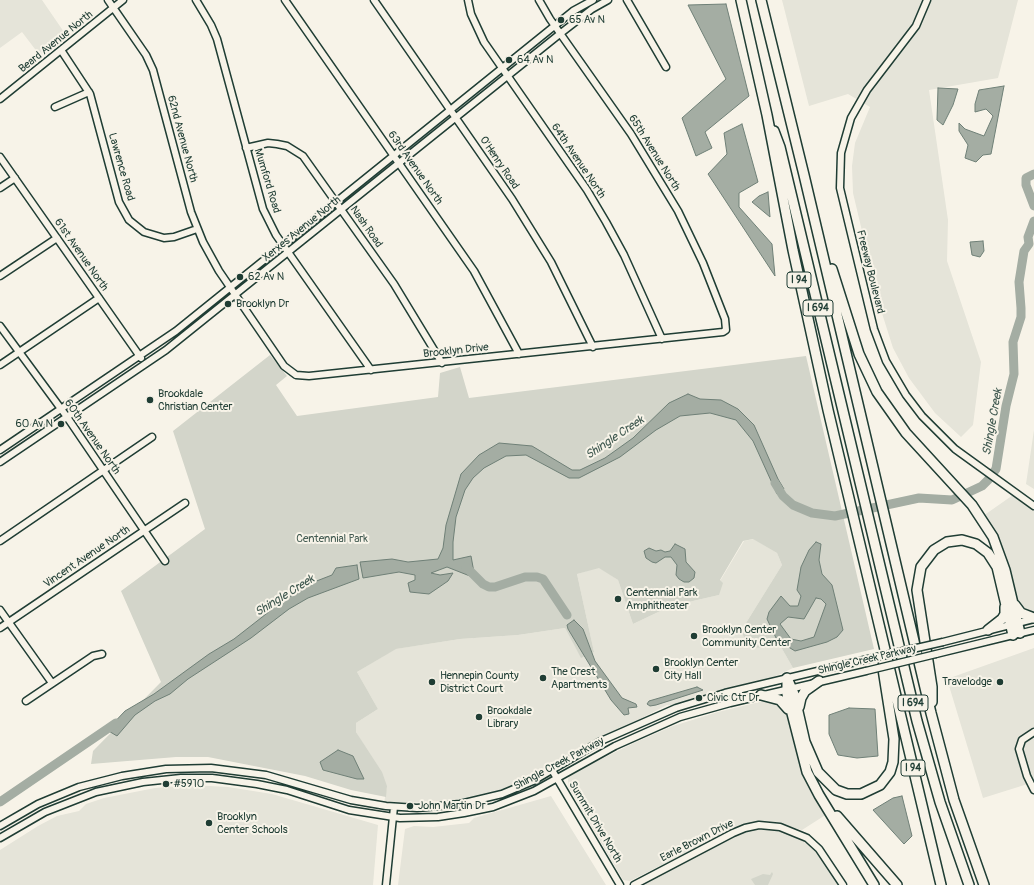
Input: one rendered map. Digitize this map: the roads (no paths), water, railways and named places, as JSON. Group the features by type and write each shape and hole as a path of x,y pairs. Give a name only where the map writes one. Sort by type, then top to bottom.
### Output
{"highway":[{"name":"I 94","path":"741,0 767,115 808,320 854,522 941,885"},
{"name":"I 94","path":"761,0 804,175 931,713 954,800 984,885"},
{"name":"I 694","path":"767,115 780,146 864,503 928,761 969,885"},
{"path":"804,175 847,320 868,376 897,421 972,505 984,522 997,545 1016,634"},
{"path":"931,713 932,687 918,590 920,572 926,558 938,547 952,540 962,540 976,544 988,553 994,561 1009,601 1021,613 1034,619"},
{"path":"988,630 1004,616 1009,601"},
{"path":"819,681 808,687 801,698 799,710 805,742 814,765 832,788 841,792 856,795 866,793 880,784 892,766 894,750 883,669 885,652"},
{"path":"787,678 793,722 811,781 874,885"},
{"path":"789,688 802,727"},
{"path":"761,695 783,701 793,722"},
{"path":"811,781 836,815 898,885"}],"street":[{"name":"62nd Avenue North","path":"108,0 146,56 153,70 197,229 210,257 230,287"},
{"name":"Beard Avenue North","path":"0,99 124,0"},
{"name":"Mumford Road","path":"196,0 211,25 217,39 263,209 283,244 290,252 370,370"},
{"name":"63rd Avenue North","path":"285,0 474,271 519,354"},
{"name":"O'Henry Road","path":"374,0 512,199 551,262 593,347"},
{"name":"64th Avenue North","path":"468,0 478,31 587,190 602,215 624,255 662,339"},
{"name":"65th Avenue North","path":"538,0 631,134 667,192 702,263 725,319 726,330"},
{"name":"Xerxes Avenue North","path":"0,450 176,331 573,11 593,0"},
{"name":"Xerxes Avenue North","path":"0,462 146,364 290,252 561,33 592,9 608,0"},
{"path":"627,0 666,67"},
{"name":"Freeway Boulevard","path":"927,0 916,26 867,90 851,118 841,153 840,188 874,329 886,361 906,395 922,416 954,449 1034,506"},
{"name":"Lawrence Road","path":"61,50 89,92 119,202 129,220 144,232 164,238 174,237 197,229"},
{"path":"55,107 89,92"},
{"name":"Nash Road","path":"246,148 268,143 277,144 295,150 309,163 405,301 442,362"},
{"name":"61st Avenue North","path":"0,157 146,364"},
{"path":"0,188 15,178"},
{"path":"0,276 57,238"},
{"name":"Brooklyn Drive","path":"230,287 284,366 296,375 302,377 716,334 726,330"},
{"path":"0,365 99,298"},
{"name":"60th Avenue North","path":"0,326 67,417 165,560"},
{"path":"0,541 152,437"},
{"name":"Vincent Avenue North","path":"0,628 185,502"},
{"path":"0,610 52,683"},
{"name":"Shingle Creek Parkway","path":"0,826 44,802 79,788 122,776 166,769 211,768 259,774 288,780 351,800 394,807 438,807 482,800 513,790 552,770 601,741 661,714 700,700 1034,619"},
{"name":"Shingle Creek Parkway","path":"0,838 45,812 96,792 143,782 181,778 212,778 257,784 287,790 349,810 392,816 421,818 444,816 484,809 520,797 650,729 703,710 1034,630"},
{"path":"26,701 93,656 102,654"},
{"path":"1034,732 1022,740 1019,749 1027,776 1034,790"},
{"name":"Summit Drive North","path":"552,770 620,885"},
{"path":"386,885 394,807"},
{"name":"Earle Brown Drive","path":"634,885 733,833 745,828 770,826 790,830 807,838 820,849 843,885"}],"waterway":[{"name":"Shingle Creek","path":"1034,174 1026,178 1026,185 1034,206"},
{"name":"Shingle Creek","path":"775,483 783,496 793,505 812,513 835,516 919,498 952,500 982,486 988,480 996,469 1006,406 1014,374 1013,342 1021,317 1019,282 1024,251 1029,244 1028,237 1034,221"},
{"path":"466,567 483,584 489,587 495,587 525,577 537,577 543,579 567,615"},
{"name":"Shingle Creek","path":"0,802 116,723"}],"place":[{"name":"65 Av N","path":"561,20"},
{"name":"64 Av N","path":"509,60"},
{"name":"62 Av N","path":"240,277"},
{"name":"Brooklyn Dr","path":"228,304"},
{"name":"Brookdale Christian Center","path":"150,400"},
{"name":"60 Av N","path":"61,424"},
{"name":"Centennial Park Amphitheater","path":"618,599"},
{"name":"Brooklyn Center Community Center","path":"694,636"},
{"name":"Brooklyn Center City Hall","path":"656,669"},
{"name":"The Crest Apartments","path":"543,678"},
{"name":"Hennepin County District Court","path":"432,682"},
{"name":"Travelodge","path":"1000,682"},
{"name":"Civic Ctr Dr","path":"699,698"},
{"name":"Brookdale Library","path":"479,717"},
{"name":"#5910","path":"166,784"},
{"name":"John Martin Dr","path":"410,806"},
{"name":"Brooklyn Center Schools","path":"209,823"}],"park label":[{"name":"Centennial Park","path":"332,539"}]}
